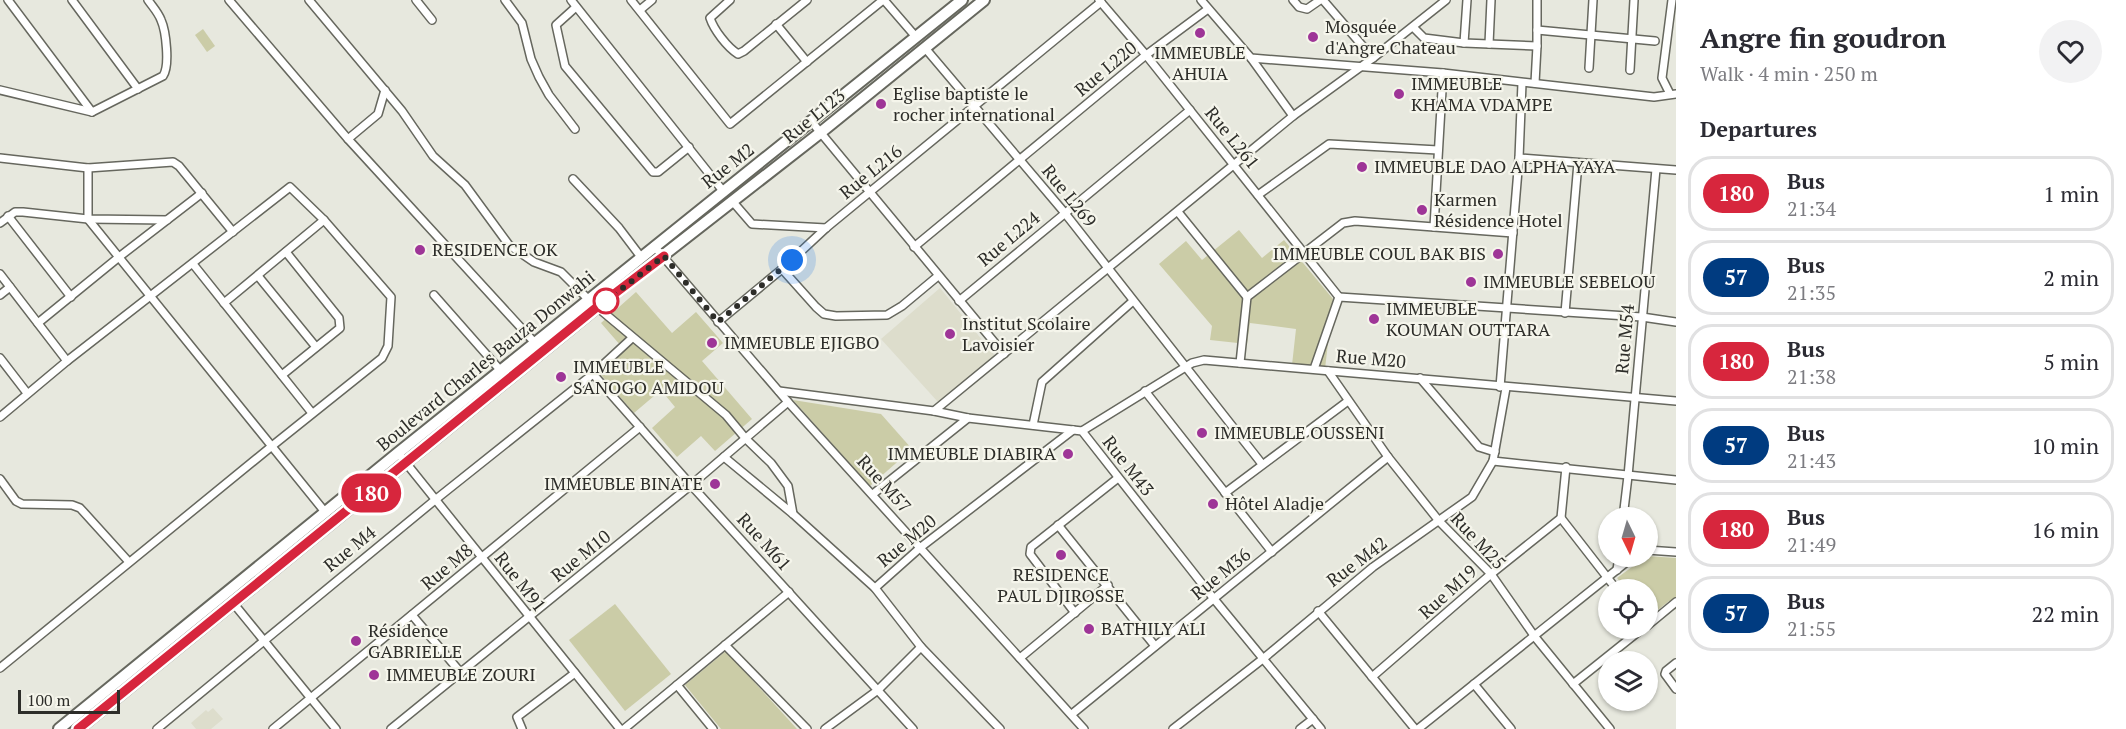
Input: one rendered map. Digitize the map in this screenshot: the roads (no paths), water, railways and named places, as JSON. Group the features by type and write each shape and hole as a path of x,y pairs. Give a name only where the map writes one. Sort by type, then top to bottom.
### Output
{"main road":[{"name":"Rue M2","path":"654,246 962,0"},
{"name":"Rue L123","path":"664,256 984,0"},
{"name":"Boulevard Charles Bauza Donwahi","path":"59,729 654,246"},
{"name":"Boulevard Charles Bauza Donwahi","path":"78,729 597,307 664,256"}],"street":[{"path":"8,0 93,112"},
{"path":"72,0 138,89"},
{"path":"0,90 93,112 163,76 167,71 163,24 148,0"},
{"path":"229,0 348,139 535,343"},
{"path":"309,0 402,111 433,156 465,185 509,245 534,262 561,272 588,299"},
{"path":"416,0 432,20"},
{"path":"505,0 522,23 531,59 539,76 549,94 576,129"},
{"path":"571,0 723,191"},
{"path":"631,0 730,123 884,0 916,37"},
{"path":"640,10 652,0"},
{"path":"730,0 710,18 712,24 738,54 807,0"},
{"path":"1201,0 1251,58 1293,116"},
{"path":"1293,0 1299,7 1307,9 1322,0 1373,58"},
{"path":"934,411 1293,116 1373,58 1446,0"},
{"path":"1464,43 1467,0"},
{"path":"1490,44 1491,0"},
{"path":"1535,83 1537,0"},
{"path":"1589,68 1593,0"},
{"path":"1630,70 1634,0"},
{"path":"1251,58 1443,73 1654,97 1673,94 1662,78 1672,0"},
{"name":"Rue L261","path":"1100,1 1339,297"},
{"name":"Rue L216","path":"718,322 782,269 826,228 976,107 1100,1"},
{"path":"576,7 556,25 565,66 653,172 658,172 689,147"},
{"name":"Rue L220","path":"914,247 1146,56 1208,9"},
{"path":"776,24 807,62"},
{"path":"1413,27 1424,38 1464,43 1537,46"},
{"path":"1538,30 1655,40"},
{"name":"Rue L269","path":"925,48 1064,213 1262,464"},
{"path":"1434,227 1443,73"},
{"name":"Rue M42","path":"1173,729 1264,658 1373,567 1472,497 1493,461 1503,387 1506,308 1519,158 1521,83"},
{"path":"348,139 378,114 385,90"},
{"name":"Rue L224","path":"959,301 1190,110"},
{"path":"811,121 1004,354"},
{"path":"1258,195 1329,144 1438,150"},
{"path":"1519,158 1676,170"},
{"path":"0,159 88,168 173,162 179,166 233,232"},
{"path":"1565,313 1578,163"},
{"path":"88,168 88,219 325,512"},
{"name":"Rue M54","path":"1624,507 1656,169"},
{"path":"573,179 619,228 641,257"},
{"path":"0,417 67,361 290,187 324,220 391,297 388,346 382,358 0,668"},
{"path":"38,323 202,194"},
{"path":"733,202 752,224 826,228"},
{"path":"0,223 15,212 88,219 167,220"},
{"path":"1178,212 1247,297 1240,363"},
{"path":"8,216 71,297"},
{"path":"224,303 324,220"},
{"path":"1247,297 1348,221 1513,233"},
{"name":"Rue M57","path":"654,246 788,402 1084,729"},
{"path":"282,375 340,328 339,318 286,252"},
{"path":"193,264 312,413"},
{"path":"782,269 824,314 836,316 887,315 902,306 938,276"},
{"path":"0,274 67,361"},
{"path":"258,276 316,347"},
{"path":"0,295 10,287"},
{"path":"434,296 501,371"},
{"path":"1314,369 1339,297 1676,321"},
{"path":"1033,425 1042,382 1133,301"},
{"path":"597,307 726,415 746,439 771,463 788,486 794,514"},
{"name":"Rue M4","path":"157,729 435,500 594,374 632,338"},
{"path":"0,358 27,393"},
{"name":"Rue M20","path":"1082,431 1185,367 1204,360 1676,401"},
{"name":"Rue M25","path":"1328,370 1388,457 1439,521 1491,574 1535,636 1610,729"},
{"name":"Rue M61","path":"594,374 914,729"},
{"path":"1420,378 1479,447 1495,452"},
{"name":"Rue M43","path":"779,391 934,411 968,418 1082,431 1214,599 1321,729"},
{"path":"1145,391 1272,552"},
{"path":"1225,493 1348,401"},
{"name":"Rue M10","path":"391,729 692,485 788,402"},
{"path":"873,495 968,418"},
{"name":"Rue M8","path":"273,729 640,427"},
{"name":"Rue M20","path":"875,588 921,548 1072,430"},
{"name":"Rue M91","path":"398,453 529,618 622,729"},
{"path":"724,457 794,514 875,588 921,646 1000,729"},
{"name":"Rue M36","path":"1072,714 1388,457"},
{"path":"1493,461 1676,480"},
{"path":"1566,467 1561,518 1608,578"},
{"path":"1075,614 1030,554 1031,548 1118,478"},
{"path":"0,479 16,501 22,504 49,503 80,508 129,561"},
{"name":"Rue M19","path":"1372,677 1491,574 1561,518"},
{"path":"1058,525 1155,646"},
{"path":"1658,551 1676,552"},
{"path":"1318,611 1416,729 1621,567"},
{"path":"1020,658 1108,585"},
{"path":"622,729 789,592"},
{"path":"1658,617 1676,602"},
{"path":"234,604 336,729"},
{"path":"412,615 461,673"},
{"path":"1573,684 1629,639"},
{"path":"725,645 807,729"},
{"path":"825,729 878,690 921,646"},
{"path":"1676,663 1666,670 1665,674 1676,689"},
{"path":"522,729 517,717 575,673"},
{"path":"1474,684 1511,729"},
{"path":"677,685 713,729"},
{"path":"1300,729 1313,719"}],"place":[{"name":"IMMEUBLE AHUIA","path":"1200,33"},
{"name":"Mosquée d'Angre Chateau","path":"1313,37"},
{"name":"IMMEUBLE KHAMA VDAMPE","path":"1399,94"},
{"name":"Eglise baptiste le rocher international","path":"881,104"},
{"name":"IMMEUBLE DAO ALPHA YAYA","path":"1362,167"},
{"name":"Karmen Résidence Hotel","path":"1422,210"},
{"name":"RESIDENCE OK","path":"420,250"},
{"name":"IMMEUBLE COUL BAK BIS","path":"1498,254"},
{"name":"IMMEUBLE SEBELOU","path":"1471,282"},
{"name":"IMMEUBLE KOUMAN OUTTARA","path":"1374,319"},
{"name":"Institut Scolaire Lavoisier","path":"950,334"},
{"name":"IMMEUBLE EJIGBO","path":"712,343"},
{"name":"IMMEUBLE SANOGO AMIDOU","path":"561,377"},
{"name":"IMMEUBLE OUSSENI","path":"1202,433"},
{"name":"IMMEUBLE DIABIRA","path":"1068,454"},
{"name":"IMMEUBLE BINATE","path":"715,484"},
{"name":"Hôtel Aladje","path":"1213,504"},
{"name":"RESIDENCE PAUL DJIROSSE","path":"1061,555"},
{"name":"BATHILY ALI","path":"1089,629"},
{"name":"Résidence GABRIELLE","path":"356,641"},
{"name":"IMMEUBLE ZOURI","path":"374,675"}]}
